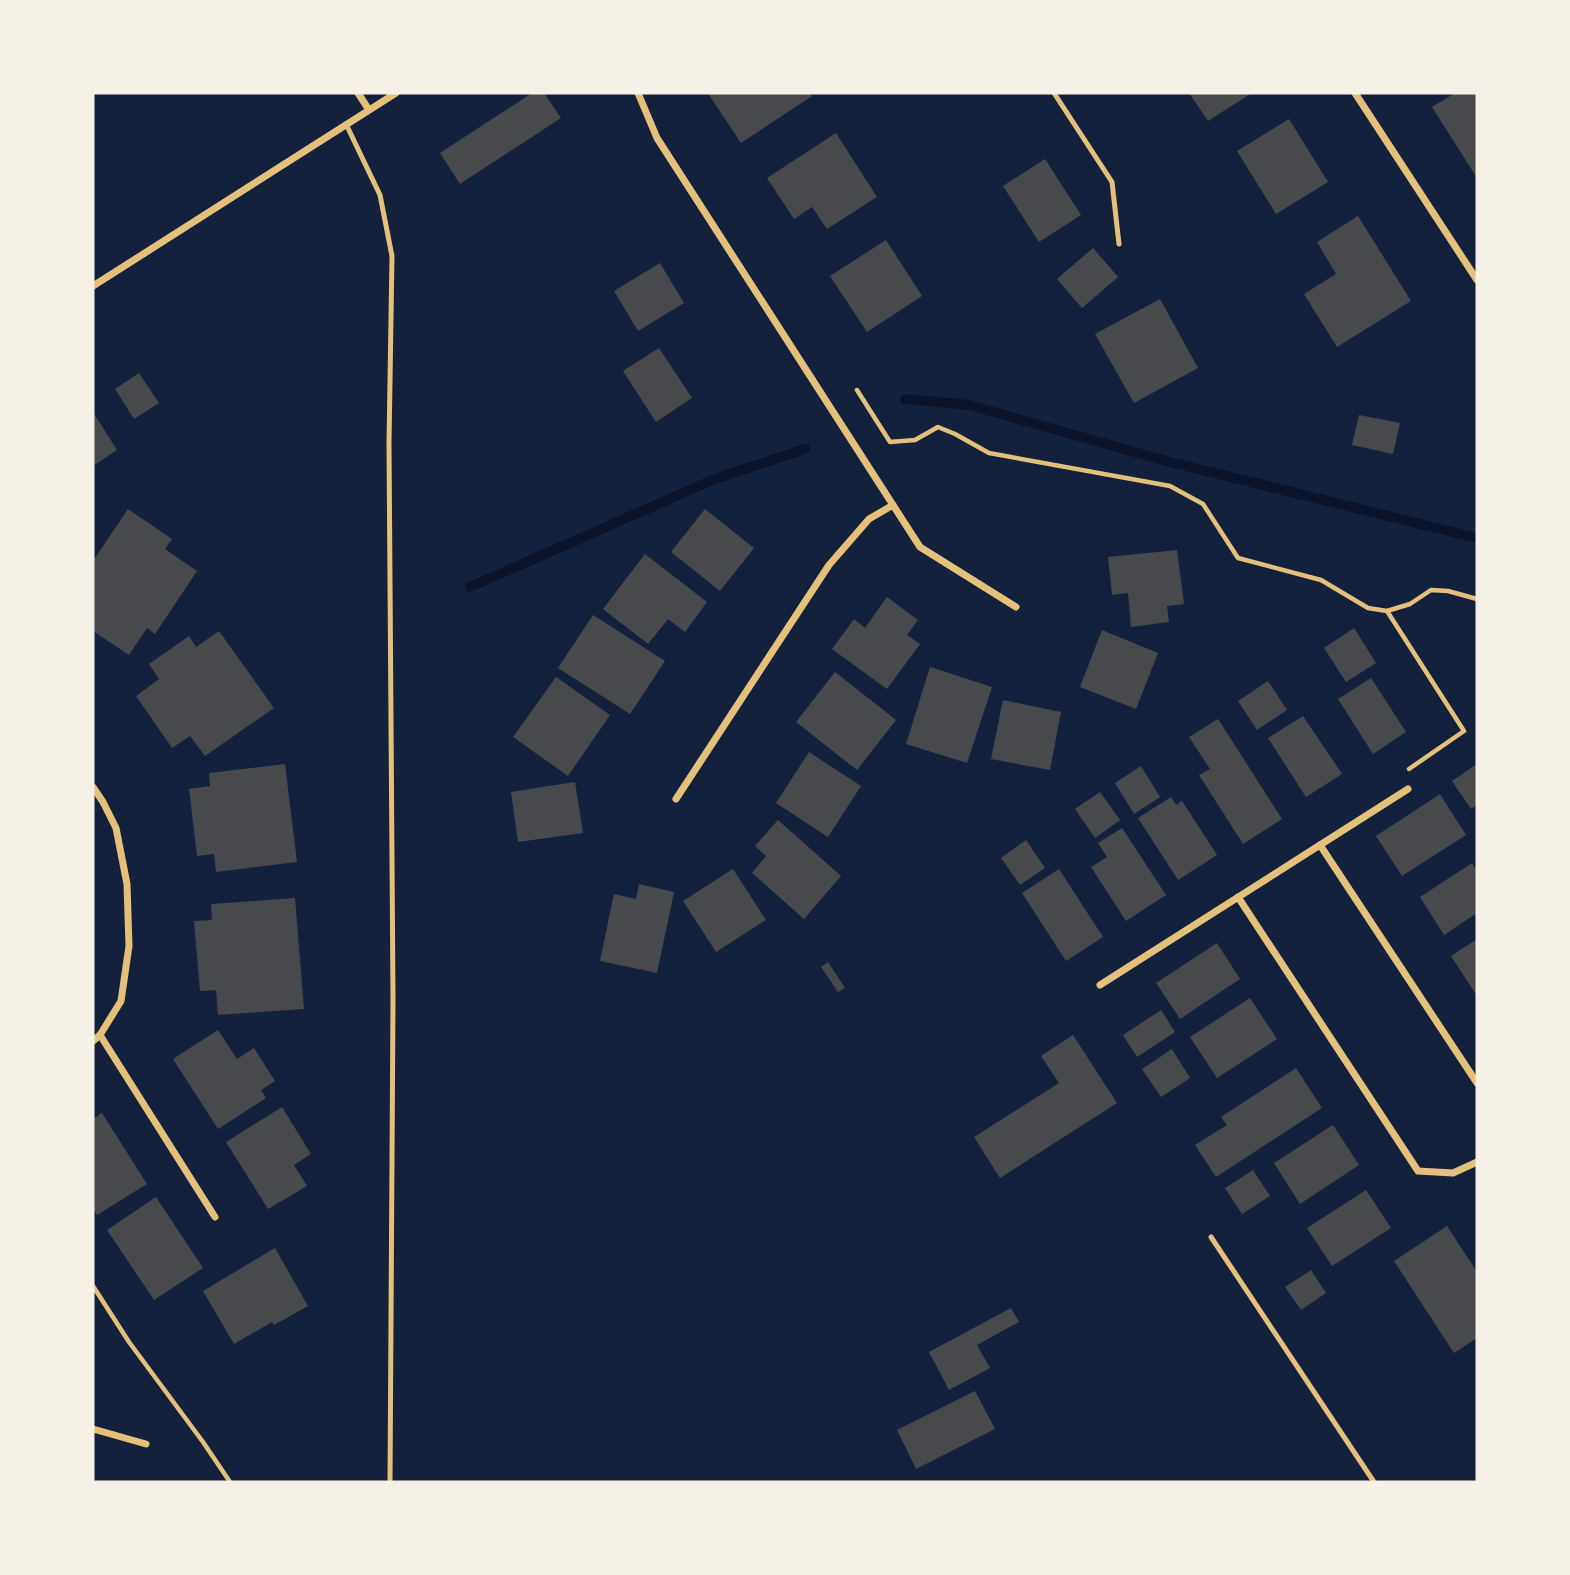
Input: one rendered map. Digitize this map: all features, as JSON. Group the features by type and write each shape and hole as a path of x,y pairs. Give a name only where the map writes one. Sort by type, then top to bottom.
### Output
{"street":[{"path":"358,93 369,110"},
{"path":"93,287 396,93"},
{"path":"638,93 657,138 920,547 1016,607"},
{"path":"1354,93 1477,280"},
{"path":"676,799 829,565 869,519 893,505"},
{"path":"93,787 116,828 127,884 129,946 121,1001 100,1035 93,1041"},
{"path":"1100,985 1408,789"},
{"path":"1321,845 1477,1083"},
{"path":"1238,897 1418,1171 1453,1173 1477,1163"},
{"path":"100,1035 215,1217"},
{"path":"93,1429 146,1444"}],"lane":[{"path":"1054,93 1112,181 1119,244"},
{"path":"346,124 380,195 392,256 389,443 393,984 390,1482"},
{"path":"1211,1237 1374,1482"}],"path":[{"path":"857,390 890,442 915,440 939,427 989,453 1170,486 1203,504 1238,558 1321,580 1368,608 1387,611 1410,604 1431,590 1448,591 1477,599"},
{"path":"1387,611 1464,731 1403,773"},
{"path":"93,1286 129,1342 230,1482"}],"building":[{"path":"532,93 544,93 561,118 460,184 440,153"},
{"path":"809,93 812,96 741,143 709,95"},
{"path":"1189,93 1252,93 1208,121"},
{"path":"1455,93 1477,93 1477,178 1432,107"},
{"path":"1289,119 1328,182 1276,214 1237,151"},
{"path":"836,133 877,197 827,229 812,207 794,219 767,178"},
{"path":"1045,159 1081,215 1039,242 1003,186"},
{"path":"1358,216 1411,301 1337,347 1304,294 1336,274 1317,242"},
{"path":"886,240 922,296 867,332 830,276"},
{"path":"1093,248 1118,277 1082,308 1057,279"},
{"path":"660,263 684,303 638,331 614,291"},
{"path":"1160,299 1198,368 1134,403 1095,334"},
{"path":"659,348 692,398 656,422 623,371"},
{"path":"139,373 159,403 134,419 115,389"},
{"path":"93,412 117,450 93,466"},
{"path":"1359,415 1400,423 1393,454 1352,445"},
{"path":"128,509 172,539 165,549 197,571 155,634 147,628 129,655 93,631 93,561"},
{"path":"705,509 754,548 720,591 671,552"},
{"path":"1177,550 1184,604 1167,606 1169,622 1131,627 1128,593 1112,595 1108,557"},
{"path":"645,554 707,602 685,632 668,619 648,644 603,609"},
{"path":"887,597 918,620 907,635 920,644 887,689 832,649 854,619 865,628"},
{"path":"593,615 665,661 630,714 558,668"},
{"path":"1354,628 1376,663 1346,682 1324,648"},
{"path":"1102,630 1158,653 1136,709 1080,687"},
{"path":"219,631 274,708 205,756 190,736 172,748 136,696 159,679 149,664 189,636 196,647"},
{"path":"930,667 992,687 967,763 906,744"},
{"path":"835,672 896,720 857,770 796,722"},
{"path":"556,677 610,715 568,776 513,737"},
{"path":"1371,678 1406,732 1373,754 1338,699"},
{"path":"1268,681 1287,710 1257,730 1238,701"},
{"path":"1003,700 1061,712 1050,770 991,759"},
{"path":"1303,716 1342,774 1306,797 1268,738"},
{"path":"1218,719 1282,819 1243,844 1199,775 1210,769 1189,737"},
{"path":"809,752 861,786 828,837 776,803"},
{"path":"285,764 297,862 216,872 214,854 197,856 189,789 210,786 209,773"},
{"path":"1477,764 1477,805 1471,809 1452,781"},
{"path":"1141,766 1160,797 1134,814 1115,783"},
{"path":"575,782 583,833 518,842 511,792"},
{"path":"1100,792 1120,820 1095,838 1075,809"},
{"path":"1440,794 1466,835 1402,876 1376,836"},
{"path":"1171,797 1176,805 1182,801 1217,855 1178,880 1138,818"},
{"path":"778,820 841,876 804,919 752,873 766,856 755,846"},
{"path":"1122,828 1166,895 1126,921 1091,867 1107,857 1098,843"},
{"path":"1026,840 1045,868 1020,885 1001,858"},
{"path":"1472,863 1477,871 1477,913 1444,935 1420,897"},
{"path":"733,869 766,920 716,952 683,901"},
{"path":"1059,869 1103,937 1066,961 1022,893"},
{"path":"639,884 674,892 657,973 600,961 614,894 636,899"},
{"path":"295,898 304,1009 218,1015 216,990 200,991 194,921 212,920 211,904"},
{"path":"1477,939 1477,996 1451,956"},
{"path":"1217,943 1240,979 1180,1019 1156,983"},
{"path":"828,962 845,988 838,992 821,967"},
{"path":"1250,998 1277,1039 1217,1078 1190,1037"},
{"path":"1161,1010 1175,1032 1137,1057 1123,1035"},
{"path":"218,1030 237,1059 254,1048 275,1081 261,1090 266,1098 218,1129 173,1059"},
{"path":"1073,1035 1117,1103 1000,1178 974,1137 1059,1083 1041,1056"},
{"path":"1172,1049 1190,1078 1161,1097 1142,1069"},
{"path":"1296,1068 1322,1108 1216,1177 1195,1145 1227,1125 1221,1117"},
{"path":"282,1107 311,1154 294,1165 307,1186 268,1209 226,1142"},
{"path":"102,1113 147,1184 97,1215 93,1208 93,1119"},
{"path":"1333,1125 1359,1165 1300,1204 1274,1163"},
{"path":"1253,1170 1270,1196 1242,1214 1225,1188"},
{"path":"1366,1190 1391,1228 1332,1266 1307,1228"},
{"path":"156,1197 203,1268 154,1300 107,1230"},
{"path":"1447,1226 1477,1272 1477,1338 1454,1353 1394,1261"},
{"path":"275,1248 308,1306 274,1325 272,1322 234,1344 203,1291"},
{"path":"1311,1270 1326,1293 1301,1310 1285,1287"},
{"path":"1011,1308 1019,1322 977,1345 990,1368 949,1390 929,1352"},
{"path":"975,1391 995,1429 916,1469 897,1430"}],"waterway":[{"path":"905,399 969,405 1170,462 1477,538"},
{"path":"470,587 717,478 805,449"}]}
